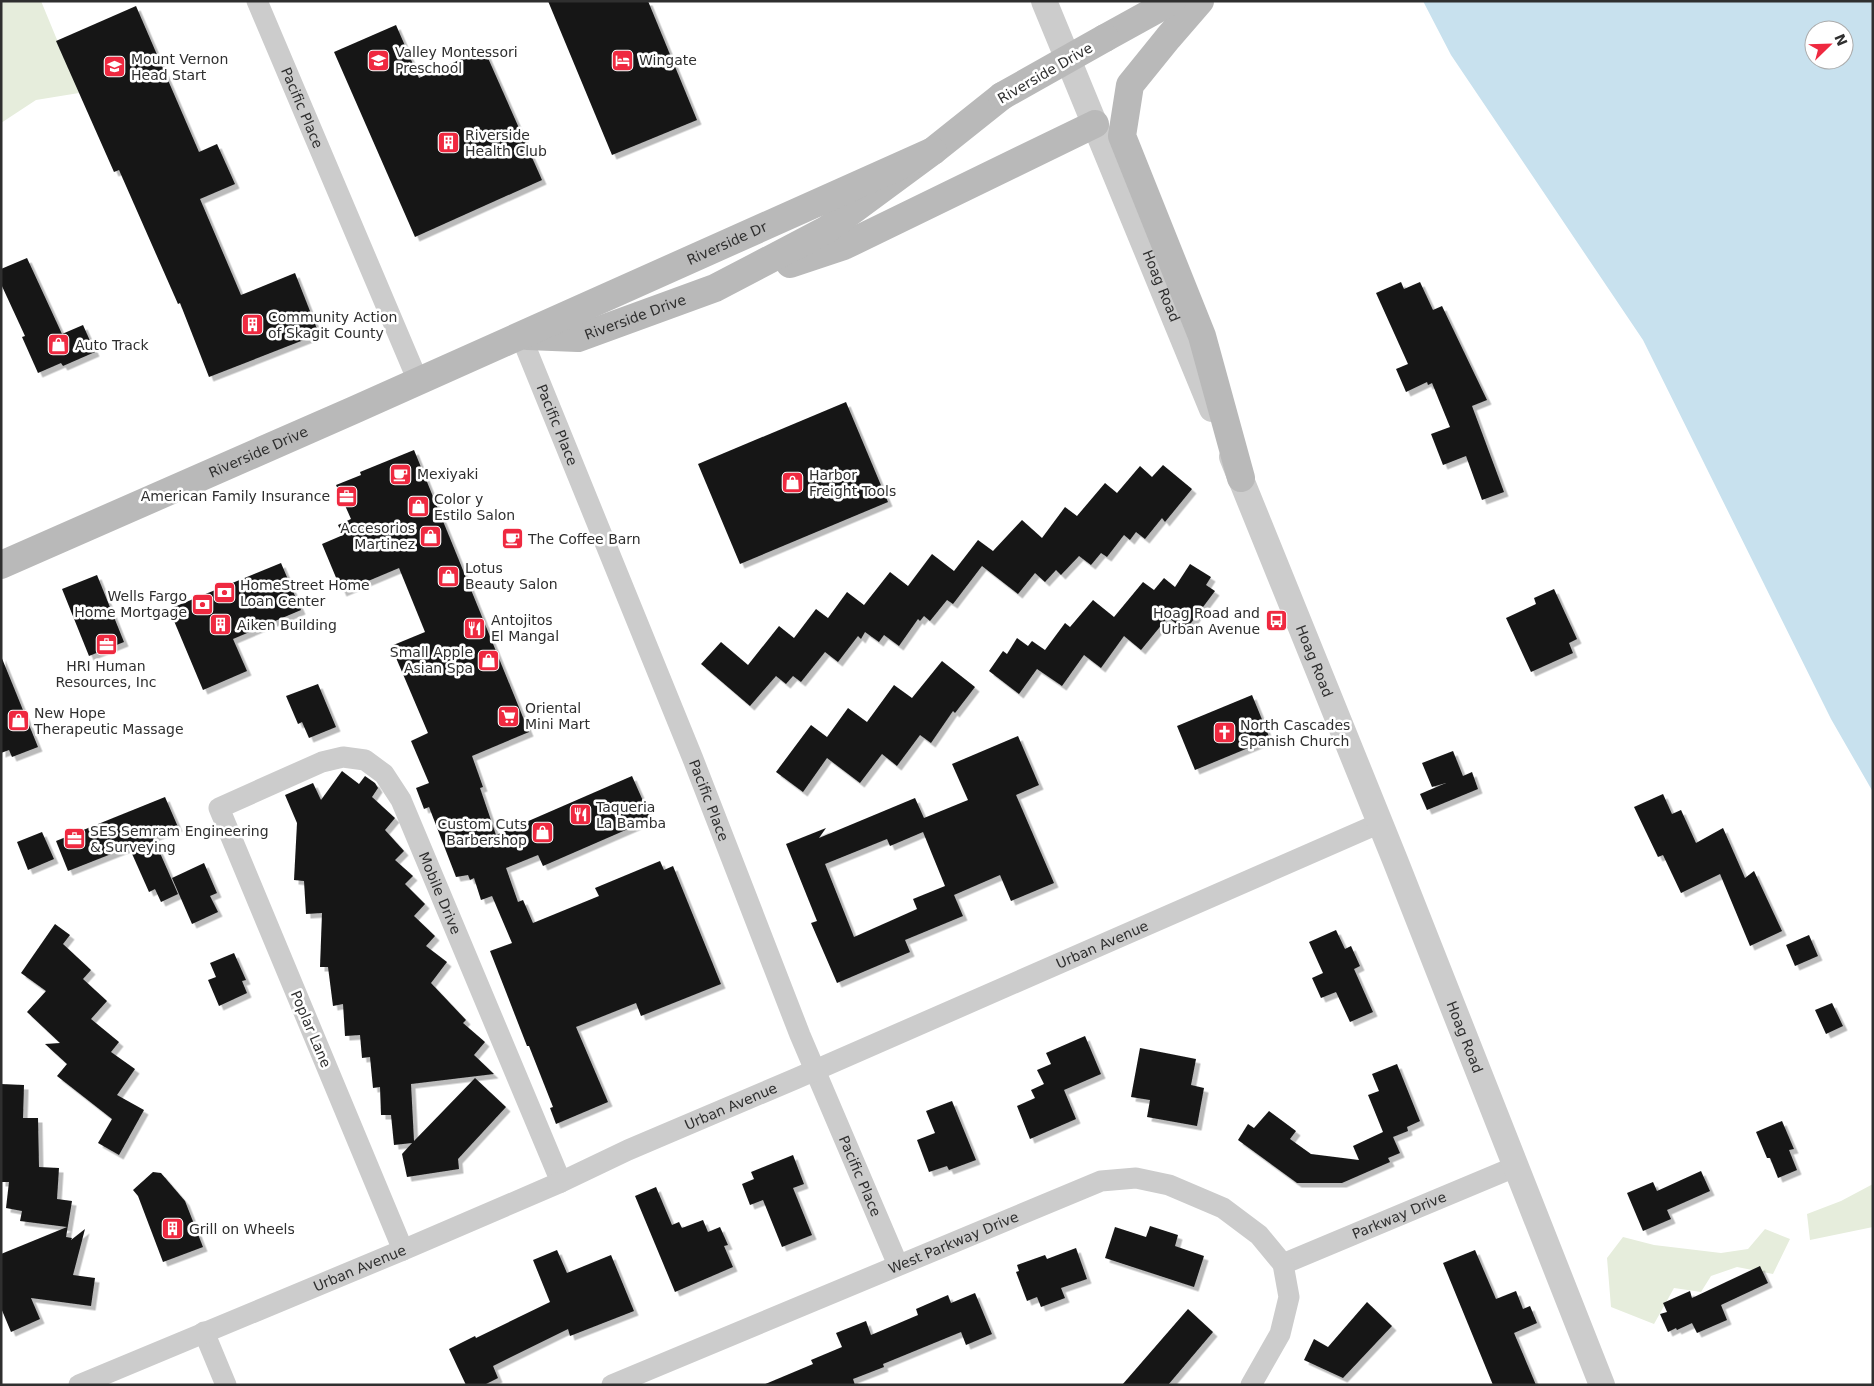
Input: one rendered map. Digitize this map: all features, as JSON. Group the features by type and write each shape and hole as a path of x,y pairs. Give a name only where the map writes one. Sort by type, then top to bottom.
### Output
{"main road":[{"name":"Riverside Drive","path":"1,565 521,336 578,338 715,288 826,230 933,151 1002,96 1172,1"},
{"path":"1200,1 1130,85 1122,136 1202,336 1241,478"},
{"path":"715,288 844,246 1095,124"},
{"name":"Riverside Dr","path":"521,336 933,151"}],"street":[{"name":"Pacific Place","path":"257,1 418,381"},
{"name":"Hoag Road","path":"1044,1 1241,478 1517,1166 1602,1385"},
{"name":"Pacific Place","path":"521,336 686,742 815,1070 898,1265"},
{"name":"Mobile Drive","path":"219,808 322,762 343,757 365,760 384,774 401,800 561,1182"},
{"name":"Poplar Lane","path":"219,808 404,1250"},
{"name":"Urban Avenue","path":"79,1385 404,1250 561,1182 628,1150 1380,823"},
{"name":"Parkway Drive","path":"1282,1264 1517,1166"},
{"name":"West Parkway Drive","path":"612,1385 1101,1181 1136,1178 1169,1185 1223,1208 1259,1235 1282,1264"},
{"path":"1251,1385 1280,1334 1288,1297 1282,1264"},
{"path":"204,1332 226,1385"}],"green space":[{"path":"1,1 41,1 79,93 36,100 1,123"},
{"path":"1873,1184 1873,1227 1810,1240 1807,1214 1841,1201"},
{"path":"1765,1229 1790,1239 1773,1274 1737,1267 1711,1276 1701,1292 1674,1288 1654,1324 1611,1307 1607,1258 1623,1237 1654,1245 1721,1253 1748,1249"}],"water":[{"path":"1423,1 1873,1 1873,792 1831,719 1643,340 1451,55"}],"building":[{"name":"Wingate","path":"548,1 648,1 697,120 612,155"},
{"path":"136,6 199,152 217,144 235,184 200,199 241,295 295,273 319,334 209,377 180,303 178,304 119,170 114,172 56,41"},
{"name":"Riverside Health Club","path":"396,25 419,78 484,49 542,180 415,237 334,52"},
{"path":"27,258 62,334 83,325 95,352 63,366 61,363 38,373 22,337 25,336 1,284 1,269"},
{"path":"1401,282 1404,289 1420,282 1433,310 1442,306 1487,400 1472,406 1504,492 1482,500 1466,456 1443,465 1431,434 1450,427 1432,383 1428,385 1427,382 1406,392 1396,369 1408,364 1376,293"},
{"name":"Harbor Freight Tools","path":"846,402 888,502 740,564 698,464"},
{"path":"414,450 529,732 472,756 483,787 480,788 496,835 632,776 651,819 543,866 538,855 506,868 518,902 523,900 533,923 599,896 595,888 660,861 664,870 673,866 721,984 641,1016 636,1003 576,1027 608,1102 556,1124 550,1108 553,1107 490,951 512,943 492,896 481,900 474,878 470,880 468,875 456,877 429,807 424,809 416,788 429,783 411,741 428,733 391,646 425,632 399,568 342,592 322,544 343,535 338,525 351,519 336,485 361,475 360,472"},
{"path":"1163,465 1192,489 1165,522 1162,518 1145,539 1136,532 1130,540 1124,535 1107,557 1101,553 1091,565 1079,556 1061,575 1056,570 1045,582 1035,573 1018,594 982,566 953,604 947,600 930,621 924,616 920,621 918,619 899,646 884,635 879,642 865,632 861,639 858,636 838,662 825,652 801,682 793,676 786,684 776,676 750,706 701,664 721,642 748,665 779,626 794,638 816,609 828,618 847,592 864,605 890,572 908,586 932,554 954,571 978,540 993,551 1022,520 1042,538 1065,507 1077,516 1105,483 1117,493 1140,466 1152,477"},
{"name":"Aiken Building","path":"281,563 301,610 233,639 247,671 203,690 169,609"},
{"path":"1190,564 1211,577 1206,585 1215,591 1185,631 1168,617 1141,650 1124,636 1101,668 1084,655 1062,686 1037,669 1019,694 989,671 1003,651 1007,654 1017,638 1028,646 1032,641 1045,650 1065,623 1070,627 1093,600 1114,617 1143,582 1154,590 1164,578 1175,587"},
{"path":"97,575 124,642 89,656 62,589"},
{"path":"1554,589 1577,639 1569,643 1573,653 1531,672 1506,618 1536,604 1534,598"},
{"path":"1,656 38,747 12,757 9,750 1,753"},
{"path":"942,661 975,687 955,713 953,711 931,743 920,735 897,766 882,754 860,783 827,758 803,792 776,772 811,725 827,737 848,708 867,722 894,685 912,698"},
{"path":"318,684 336,727 309,738 302,722 298,724 286,696"},
{"name":"North Cascades Spanish Church","path":"1252,695 1270,739 1195,770 1177,726"},
{"path":"1018,736 1039,785 1016,795 1054,883 1011,901 1000,875 954,895 963,916 905,940 910,952 837,983 811,923 817,921 786,844 826,828 819,838 915,798 924,818 968,800 952,764","holes":["923,832 945,886 913,899 917,909 854,937 825,864 887,839 890,846"]},
{"path":"1453,751 1463,776 1472,772 1478,789 1427,810 1420,794 1446,783 1432,787 1422,763"},
{"path":"342,771 359,784 365,776 375,783 378,788 372,797 395,818 385,830 404,851 395,860 413,876 405,884 425,904 414,916 435,936 426,946 447,962 431,983 466,1020 463,1023 485,1042 474,1055 494,1074 411,1084 414,1141 475,1078 506,1107 458,1159 459,1169 407,1177 402,1154 412,1143 394,1145 391,1115 381,1115 380,1087 373,1088 370,1057 362,1058 360,1035 345,1036 343,1004 333,1006 328,967 320,967 322,913 306,914 304,881 294,880 297,823 285,795 313,783 321,800"},
{"path":"1663,794 1672,814 1681,810 1696,843 1723,828 1745,878 1754,871 1782,931 1750,946 1720,874 1681,893 1663,855 1658,857 1634,807"},
{"path":"165,797 178,827 153,837 178,894 161,902 155,889 149,892 129,847 68,871 56,841"},
{"path":"42,832 54,859 28,870 17,842"},
{"path":"204,863 217,893 210,896 218,912 192,924 172,878"},
{"path":"55,924 70,935 63,944 91,970 83,979 107,1001 91,1019 119,1042 111,1052 135,1069 117,1095 144,1110 119,1155 98,1143 112,1119 57,1076 67,1064 45,1044 60,1043 27,1012 46,991 21,973"},
{"path":"1336,930 1345,949 1351,946 1360,966 1354,969 1373,1012 1350,1022 1336,992 1321,998 1312,978 1323,973 1309,942"},
{"path":"1809,935 1818,956 1795,966 1786,945"},
{"path":"234,953 246,980 242,981 247,993 219,1006 208,980 216,977 210,963"},
{"path":"1832,1003 1843,1026 1826,1034 1815,1010"},
{"path":"1085,1036 1101,1074 1064,1090 1076,1119 1030,1139 1017,1106 1035,1098 1031,1090 1044,1084 1037,1070 1051,1064 1046,1053"},
{"path":"1140,1048 1196,1059 1191,1085 1204,1088 1197,1126 1147,1117 1150,1100 1131,1097"},
{"path":"1397,1064 1420,1121 1407,1127 1408,1131 1393,1137 1400,1153 1388,1158 1390,1162 1342,1183 1297,1183 1238,1140 1248,1124 1254,1128 1269,1111 1296,1131 1290,1139 1311,1154 1359,1160 1353,1146 1383,1132 1368,1095 1379,1091 1372,1074"},
{"path":"1,1084 24,1085 23,1118 38,1118 39,1167 59,1168 57,1199 72,1201 66,1237 72,1238 71,1240 85,1229 73,1275 95,1278 91,1306 31,1298 40,1319 11,1332 1,1308 1,1254 67,1227 20,1221 22,1211 6,1208 9,1182 1,1182"},
{"path":"952,1101 976,1160 949,1170 947,1166 929,1172 917,1140 935,1133 926,1111"},
{"path":"1782,1121 1794,1149 1789,1150 1797,1170 1778,1178 1756,1132"},
{"path":"793,1155 804,1184 793,1188 812,1235 782,1247 763,1200 750,1205 742,1184 754,1179 751,1172"},
{"path":"1701,1171 1710,1191 1667,1210 1671,1219 1643,1231 1627,1193 1653,1182 1657,1191"},
{"name":"Grill on Wheels","path":"153,1172 161,1173 185,1201 203,1247 163,1262 138,1196 133,1190"},
{"path":"656,1187 672,1225 679,1222 682,1228 703,1220 708,1232 720,1227 728,1245 724,1246 733,1267 675,1292 635,1196"},
{"path":"1150,1226 1178,1235 1175,1246 1204,1256 1194,1287 1105,1258 1115,1227 1146,1237"},
{"path":"1076,1248 1087,1279 1061,1288 1065,1298 1041,1307 1037,1297 1027,1301 1016,1272 1019,1271 1017,1265 1045,1255 1047,1259"},
{"path":"557,1250 567,1273 611,1255 634,1311 570,1336 568,1329 493,1366 498,1378 484,1385 466,1385 449,1349 550,1302 533,1260"},
{"path":"1475,1250 1496,1299 1516,1291 1523,1309 1530,1306 1537,1323 1514,1333 1536,1385 1493,1385 1443,1263"},
{"path":"1760,1266 1768,1283 1721,1305 1727,1320 1697,1333 1692,1323 1668,1332 1660,1314 1667,1312 1663,1303 1690,1291 1692,1298"},
{"path":"975,1293 992,1334 966,1345 961,1332 883,1364 884,1367 853,1379 855,1385 763,1385 813,1364 811,1360 842,1347 836,1333 866,1321 871,1335 918,1315 916,1309 948,1295 951,1303"},
{"path":"1367,1302 1392,1326 1343,1378 1304,1360 1314,1339 1328,1347"},
{"path":"1188,1309 1213,1332 1168,1385 1122,1385"}],"place":[{"name":"Valley Montessori Preschool","path":"379,60"},
{"name":"Wingate","path":"623,60"},
{"name":"Mount Vernon Head Start","path":"115,67"},
{"name":"Riverside Health Club","path":"449,143"},
{"name":"Community Action of Skagit County","path":"252,325"},
{"name":"Auto Track","path":"59,345"},
{"name":"Mexiyaki","path":"401,474"},
{"name":"Harbor Freight Tools","path":"793,483"},
{"name":"American Family Insurance","path":"346,496"},
{"name":"Color y Estilo Salon","path":"418,507"},
{"name":"Accesorios Martinez","path":"431,536"},
{"name":"The Coffee Barn","path":"512,539"},
{"name":"Lotus Beauty Salon","path":"449,576"},
{"name":"HomeStreet Home Loan Center","path":"224,593"},
{"name":"Wells Fargo Home Mortgage","path":"203,604"},
{"name":"Hoag Road and Urban Avenue","path":"1276,621"},
{"name":"Aiken Building","path":"221,625"},
{"name":"Antojitos El Mangal","path":"475,628"},
{"name":"HRI Human Resources, Inc","path":"106,644"},
{"name":"Small Apple Asian Spa","path":"489,660"},
{"name":"Oriental Mini Mart","path":"509,716"},
{"name":"New Hope Therapeutic Massage","path":"18,721"},
{"name":"North Cascades Spanish Church","path":"1224,733"},
{"name":"Taqueria La Bamba","path":"580,815"},
{"name":"Custom Cuts Barbershop","path":"543,832"},
{"name":"SES Semram Engineering & Surveying","path":"74,839"},
{"name":"Grill on Wheels","path":"173,1229"}]}
